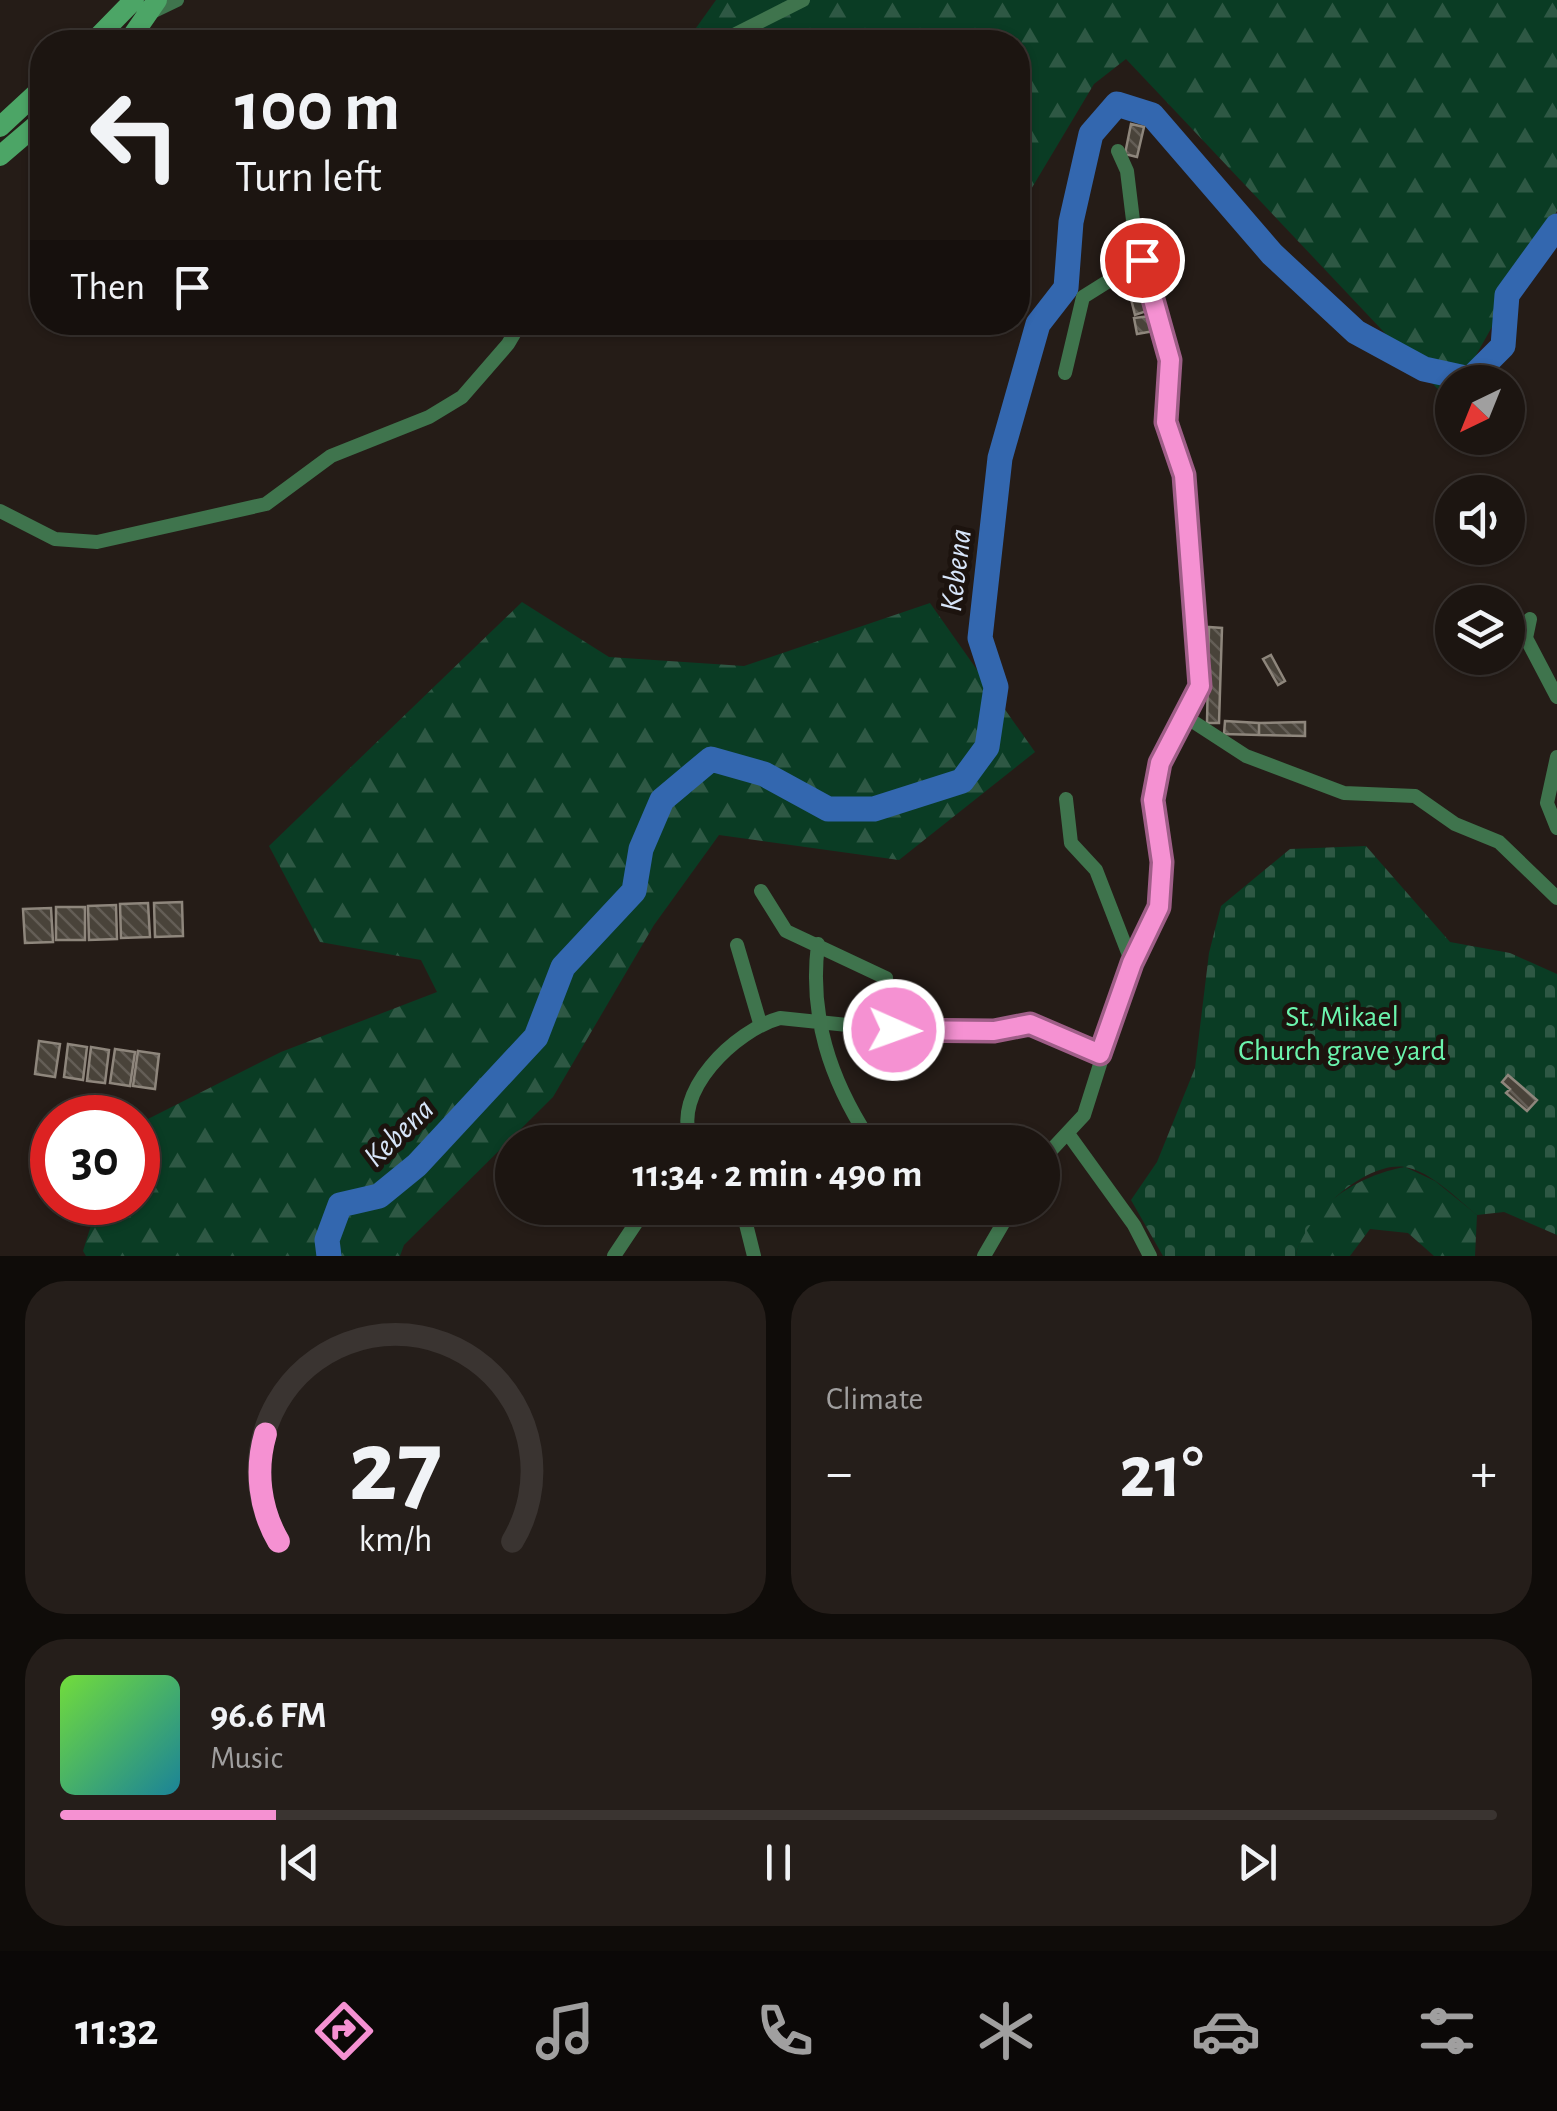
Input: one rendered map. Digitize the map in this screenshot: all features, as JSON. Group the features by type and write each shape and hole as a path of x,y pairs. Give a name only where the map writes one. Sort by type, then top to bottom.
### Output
{"main road":[{"path":"110,30 147,4"},
{"path":"134,30 147,4"},
{"path":"0,127 30,99"},
{"path":"0,156 30,130"}],"street":[{"path":"147,4 177,0"},
{"path":"744,30 803,0"},
{"path":"1060,1143 1084,1115 1100,1054 1132,963 1159,907 1162,888 1153,800 1160,763 1200,686 1184,475 1166,422 1170,360 1131,220 1128,171 1118,150"},
{"path":"1065,373 1083,297 1142,260"},
{"path":"0,511 55,539 98,542 266,504 331,456 429,417 462,396 513,335"},
{"path":"1530,619 1526,638 1557,697"},
{"path":"1186,717 1246,756 1344,793 1415,796 1455,824 1499,842 1557,898"},
{"path":"1557,757 1547,803 1557,828"},
{"path":"1066,800 1071,844 1096,870 1132,963"},
{"path":"761,891 786,931 886,978 874,1028"},
{"path":"818,944 814,970 818,1021 843,1099 862,1125"},
{"path":"737,945 760,1024"},
{"path":"688,1125 686,1112 694,1094 718,1060 760,1024 796,1016 874,1028 994,1031 1030,1024 1100,1054"},
{"path":"1069,1135 1134,1224 1150,1256"},
{"path":"614,1256 635,1225"},
{"path":"747,1225 754,1256"},
{"path":"984,1256 1002,1225"}],"green space":[{"path":"716,0 1557,0 1557,211 1471,365 1435,365 1435,386 1126,59 1094,84 1030,191 1030,30 695,30"},
{"path":"522,602 609,657 744,666 930,603 1035,752 899,860 719,835 654,925 553,1097 525,1125 495,1125 495,1155 404,1245 400,1256 86,1256 83,1251 91,1225 160,1225 160,1113 281,1052 437,992 421,960 320,942 269,846"},
{"name":"St. Mikael Church grave yard","path":"1366,846 1450,942 1510,953 1557,974 1557,1235 1504,1212 1477,1215 1425,1174 1405,1167 1372,1173 1338,1195 1310,1226 1296,1256 1163,1256 1131,1200 1157,1162 1195,1068 1209,953 1221,906 1290,849"},
{"path":"1405,1167 1435,1181 1477,1215 1475,1256 1434,1256 1408,1233 1370,1229 1350,1256 1296,1256 1311,1223 1337,1196 1370,1177"}],"building":[{"path":"1131,124 1144,127 1137,157 1125,154"},
{"path":"1133,239 1133,246 1121,246 1121,258 1109,259 1108,240"},
{"path":"1147,294 1150,310 1135,315 1130,295"},
{"path":"1151,316 1154,331 1137,334 1134,318"},
{"path":"1209,627 1222,628 1219,723 1207,723"},
{"path":"1271,655 1285,681 1278,685 1263,659"},
{"path":"1225,721 1259,723 1259,735 1224,734"},
{"path":"1305,722 1305,736 1259,735 1259,723"},
{"path":"182,902 183,936 155,937 154,903"},
{"path":"148,903 150,937 121,938 120,904"},
{"path":"116,905 117,939 89,940 88,906"},
{"path":"56,907 85,907 85,940 56,940"},
{"path":"51,908 53,942 25,943 23,909"},
{"path":"39,1041 60,1044 55,1077 35,1074"},
{"path":"68,1044 87,1047 83,1080 64,1077"},
{"path":"91,1047 109,1050 105,1083 87,1081"},
{"path":"115,1049 135,1052 130,1086 110,1083"},
{"path":"138,1051 159,1054 155,1089 133,1086"},
{"path":"1508,1075 1537,1100 1527,1111 1506,1093 1510,1089 1502,1082"}],"waterway":[{"name":"Kebena","path":"329,1256 327,1240 340,1205 379,1196 417,1165 536,1037 563,967 634,891 641,849 662,800 711,759 764,774 828,809 874,809 962,781 987,747 996,687 980,638 1000,458 1038,324 1066,288 1071,222 1091,134 1117,104 1152,115 1272,254 1356,332 1424,369 1470,379 1503,346 1507,295 1557,226"}],"route":[{"path":"894,1030 994,1031 1030,1024 1054,1031 1100,1054 1125,992 1132,963 1159,907 1162,862 1153,800 1165,747 1186,717 1200,686 1185,538 1184,475 1167,434 1170,360 1142,260"}]}
